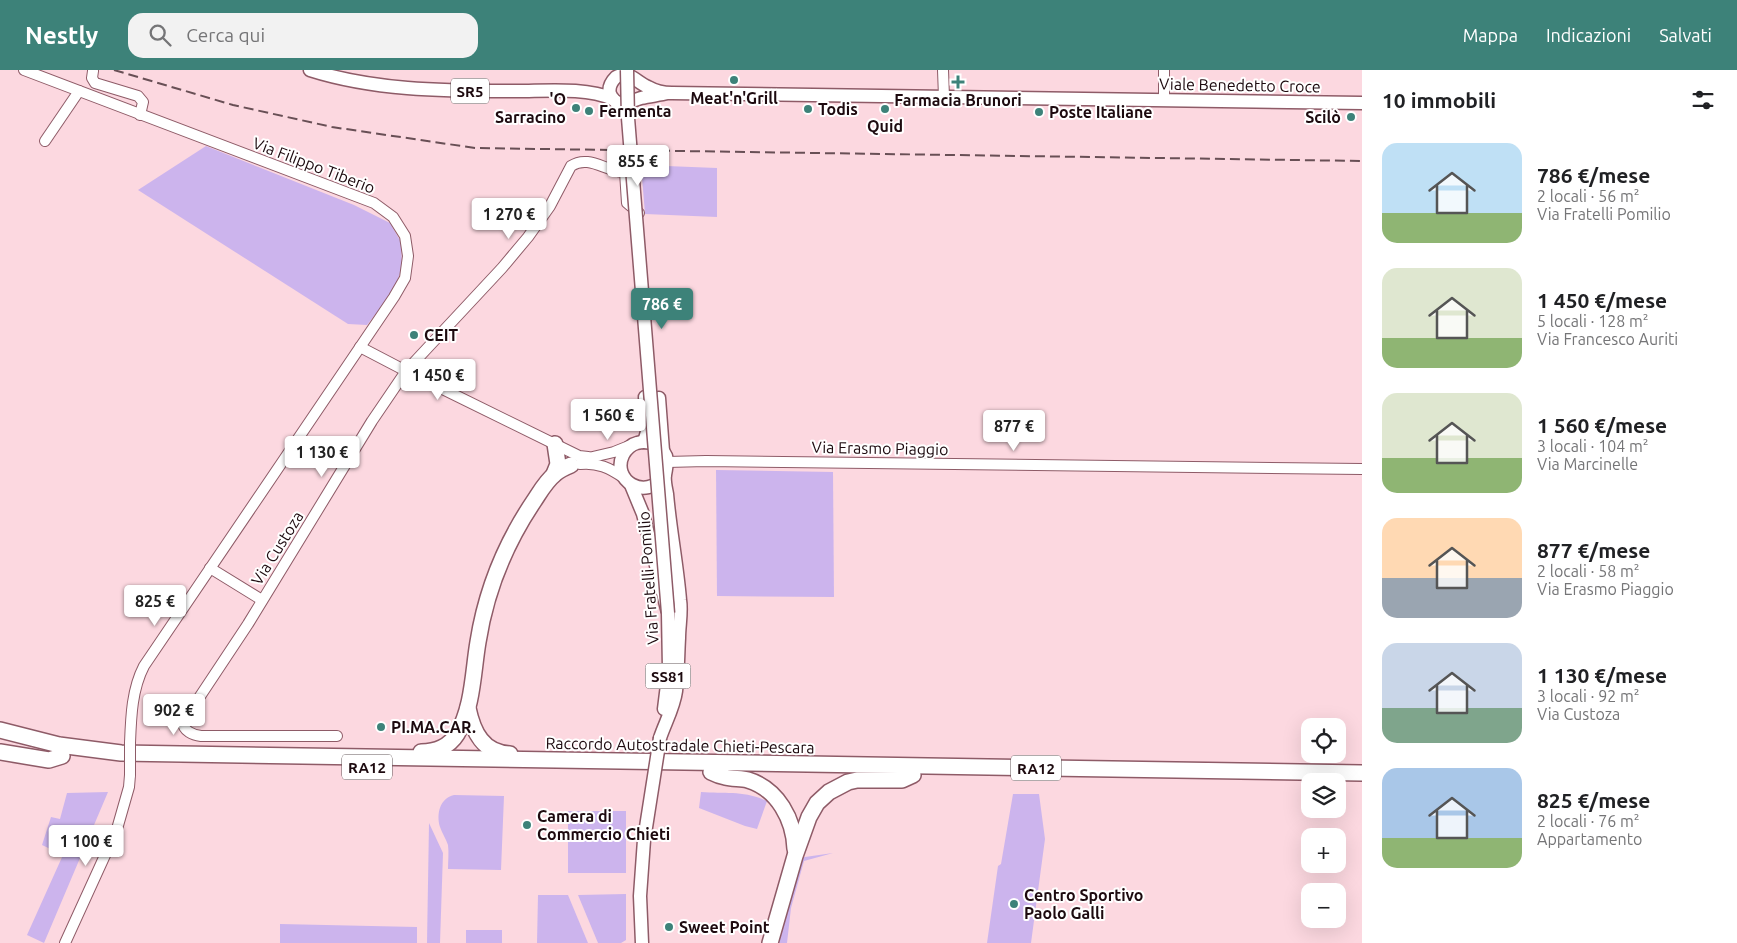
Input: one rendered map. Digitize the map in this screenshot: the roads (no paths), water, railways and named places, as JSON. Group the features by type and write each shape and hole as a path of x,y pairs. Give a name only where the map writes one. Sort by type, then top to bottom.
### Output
{"highway":[{"path":"398,758 409,752 431,752 445,746 457,734 468,708 482,619 491,584 509,542 524,516 554,474 558,458 555,444"},
{"path":"554,474 571,465"},
{"path":"468,708 471,725 484,744 502,753 520,754 533,760"},
{"name":"Raccordo Autostradale Chieti-Pescara","path":"0,730 59,745 121,753 1362,773"},
{"name":"Raccordo Autostradale Chieti-Pescara","path":"0,740 62,756 129,763 1301,782"},
{"path":"0,752 49,760 62,756"},
{"path":"711,772 726,778 749,780 765,788 774,796 785,810 792,824 795,856"},
{"path":"770,943 795,856 809,817 817,803 834,788 857,780 902,780 913,776"},
{"path":"1346,782 1362,783"}],"main road":[{"name":"SR5","path":"310,70 338,78 412,88 576,92 604,95 625,104 634,100 668,93"},
{"name":"SR5","path":"325,70 358,81"},
{"name":"SR5","path":"576,92 602,87 621,74 633,77 649,88 668,93"},
{"path":"613,99 610,91 621,74"},
{"name":"Via Fratelli Pomilio","path":"621,74 628,118 668,613 669,669 644,840 640,896 642,943"},
{"path":"634,100 639,92 638,82"},
{"name":"Viale Benedetto Croce","path":"668,93 1362,103"},
{"path":"643,302 653,325 670,533 681,602 676,693 660,738"},
{"path":"643,302 640,329 646,432 639,443 627,449 623,455 621,470 643,514 668,613"},
{"path":"639,443 663,453"},
{"path":"628,481 638,488 646,488 654,486 665,476"}],"street":[{"name":"Via Filippo Tiberio","path":"24,70 374,203 393,217 405,236 408,256 405,278 137,679 133,700 129,787 117,829 65,943"},
{"path":"943,70 944,97"},
{"path":"1164,70 1164,100"},
{"path":"93,71 92,78 95,83 138,96 143,102 140,115"},
{"path":"45,141 79,91"},
{"name":"Via Custoza","path":"337,736 201,736 195,735 183,726 185,717 238,640 372,421 406,371 496,275 528,237 550,206 571,166 576,163 592,162 611,171 625,172 627,203 641,215 663,453"},
{"path":"360,347 579,456 588,457"},
{"path":"571,465 588,457 614,452 639,443"},
{"path":"555,444 571,465"},
{"name":"Via Erasmo Piaggio","path":"663,453 706,460 1362,470"},
{"path":"571,465 600,464 615,471 628,481"},
{"path":"210,568 262,600"}],"railway":[{"path":"114,70 233,105 332,127 475,148 1362,161"}],"place":[{"name":"Meat'n'Grill","path":"734,80"},
{"name":"Farmacia Brunori","path":"958,82"},
{"name":"'O Sarracino","path":"576,108"},
{"name":"Todis","path":"808,109"},
{"name":"Quid","path":"885,109"},
{"name":"Fermenta","path":"589,111"},
{"name":"Poste Italiane","path":"1039,112"},
{"name":"Scilò","path":"1351,117"},
{"name":"CEIT","path":"414,335"},
{"name":"PI.MA.CAR.","path":"381,727"},
{"name":"Camera di Commercio Chieti","path":"527,825"},
{"name":"Centro Sportivo Paolo Galli","path":"1014,904"},
{"name":"Sweet Point","path":"669,927"}]}
